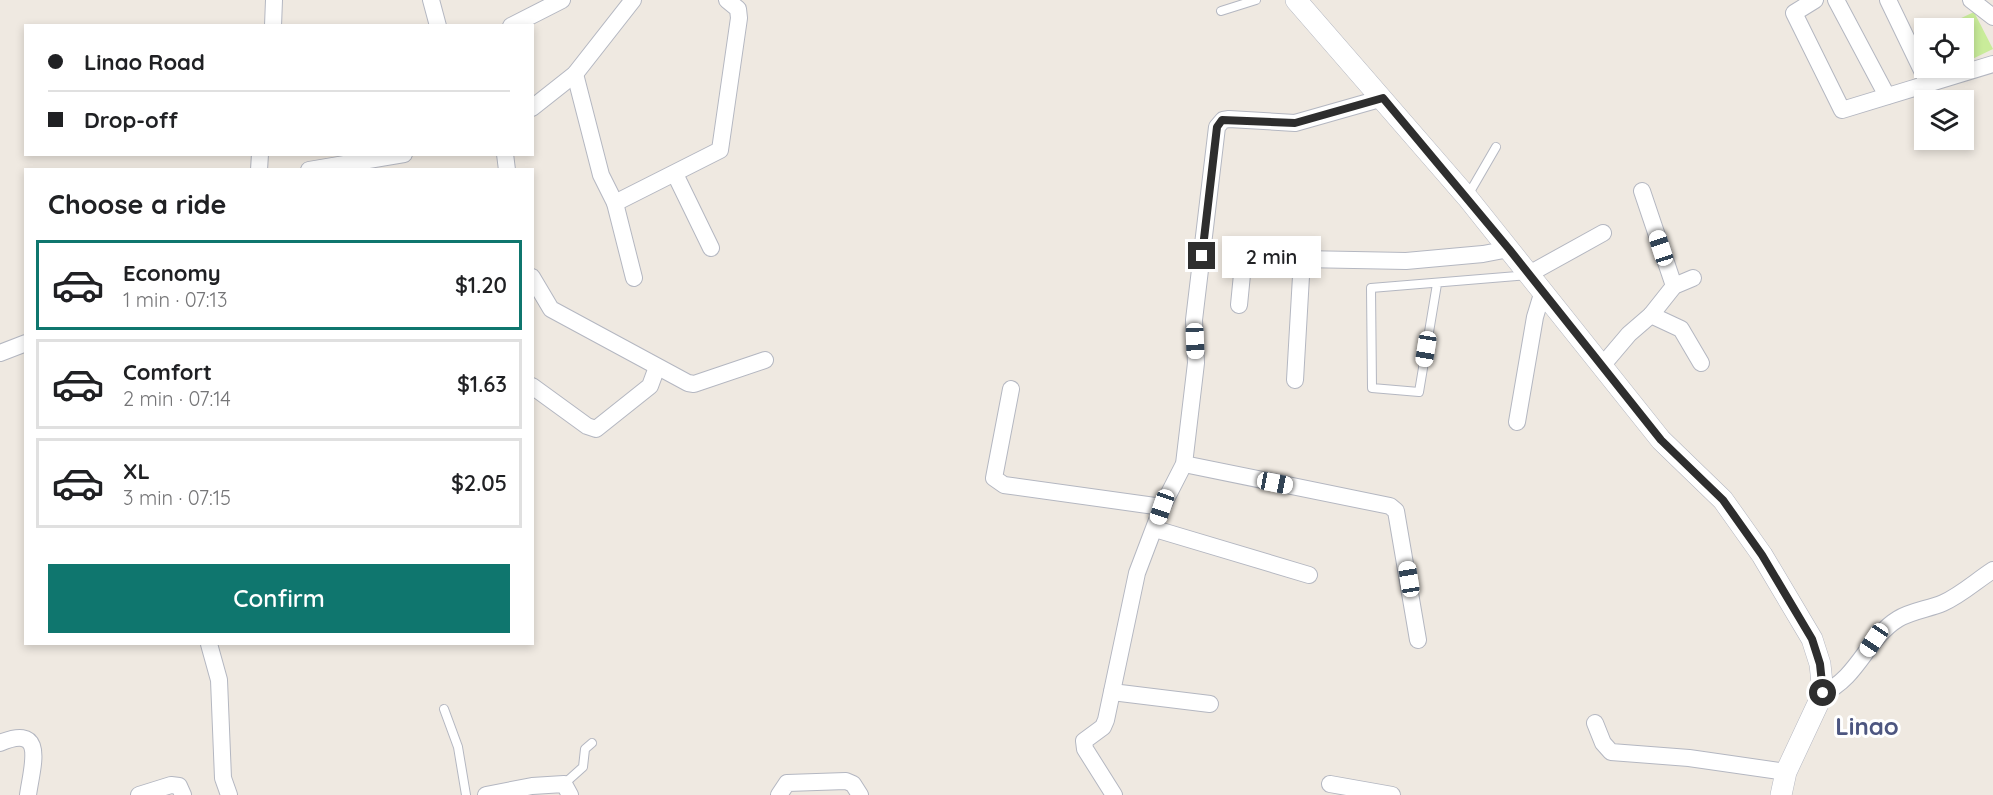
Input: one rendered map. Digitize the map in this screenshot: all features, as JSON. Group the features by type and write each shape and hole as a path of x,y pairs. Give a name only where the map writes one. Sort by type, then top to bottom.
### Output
{"street":[{"path":"273,24 274,0"},
{"path":"431,0 437,24"},
{"path":"515,24 562,0"},
{"path":"534,106 575,74 633,0"},
{"path":"1296,0 1467,197 1529,274 1542,294 1661,440 1723,500 1762,555 1812,639 1820,664 1823,693 1786,772 1781,795"},
{"path":"1815,0 1794,13 1842,110 1993,64"},
{"path":"1836,0 1887,96"},
{"path":"1887,0 1928,83"},
{"path":"1975,1 1993,18"},
{"path":"615,203 720,150 736,3"},
{"path":"575,74 601,175 615,203 634,278"},
{"path":"1114,795 1084,744 1086,738 1103,727 1137,573 1162,507 1184,464 1196,363 1194,320 1218,124 1229,119 1295,123 1383,98"},
{"path":"321,168 392,156"},
{"path":"675,174 711,248"},
{"path":"1642,190 1674,286"},
{"path":"1529,274 1603,233"},
{"path":"1239,305 1244,254 1302,259 1406,261 1483,254 1509,249"},
{"path":"1295,380 1302,259"},
{"path":"1601,367 1629,334 1651,315 1674,286 1693,278"},
{"path":"534,280 551,309 657,367 694,384 765,360"},
{"path":"1517,422 1535,317 1542,294"},
{"path":"1651,315 1681,329 1701,363"},
{"path":"0,353 24,344"},
{"path":"534,387 587,426 596,429 650,386 657,367"},
{"path":"1011,390 994,478 996,482 1162,507"},
{"path":"1184,464 1390,506 1396,511 1419,640"},
{"path":"1155,529 1309,576"},
{"path":"1823,693 1838,687 1859,664 1874,640 1899,618 1959,596 1993,570"},
{"path":"209,645 219,680 224,778 229,795"},
{"path":"1112,692 1210,704"},
{"path":"1595,723 1603,743 1611,752 1689,758 1786,772"},
{"path":"0,743 16,736 27,739 32,744 34,751 28,795"},
{"path":"779,795 787,783 846,781 853,784 860,795"},
{"path":"1330,784 1392,795"},
{"path":"139,795 176,785 181,789 183,795"},
{"path":"486,795 532,786 567,790"}],"lane":[{"path":"1221,11 1256,0"},
{"path":"1467,197 1496,147"},
{"path":"1437,284 1419,392 1372,388 1371,288 1437,284 1529,274"},
{"path":"444,710 458,747 466,795"},
{"path":"567,790 583,767 585,749 592,743"}],"green space":[{"path":"1974,12 1993,49 1974,58 1974,18 1961,18"}],"district":[{"name":"Linao","path":"1867,726"}],"route":[{"path":"1202,256 1217,127 1222,120 1295,123 1383,98 1467,197 1529,274 1542,294 1661,440 1723,500 1762,555 1812,639 1820,664 1823,693"}]}
